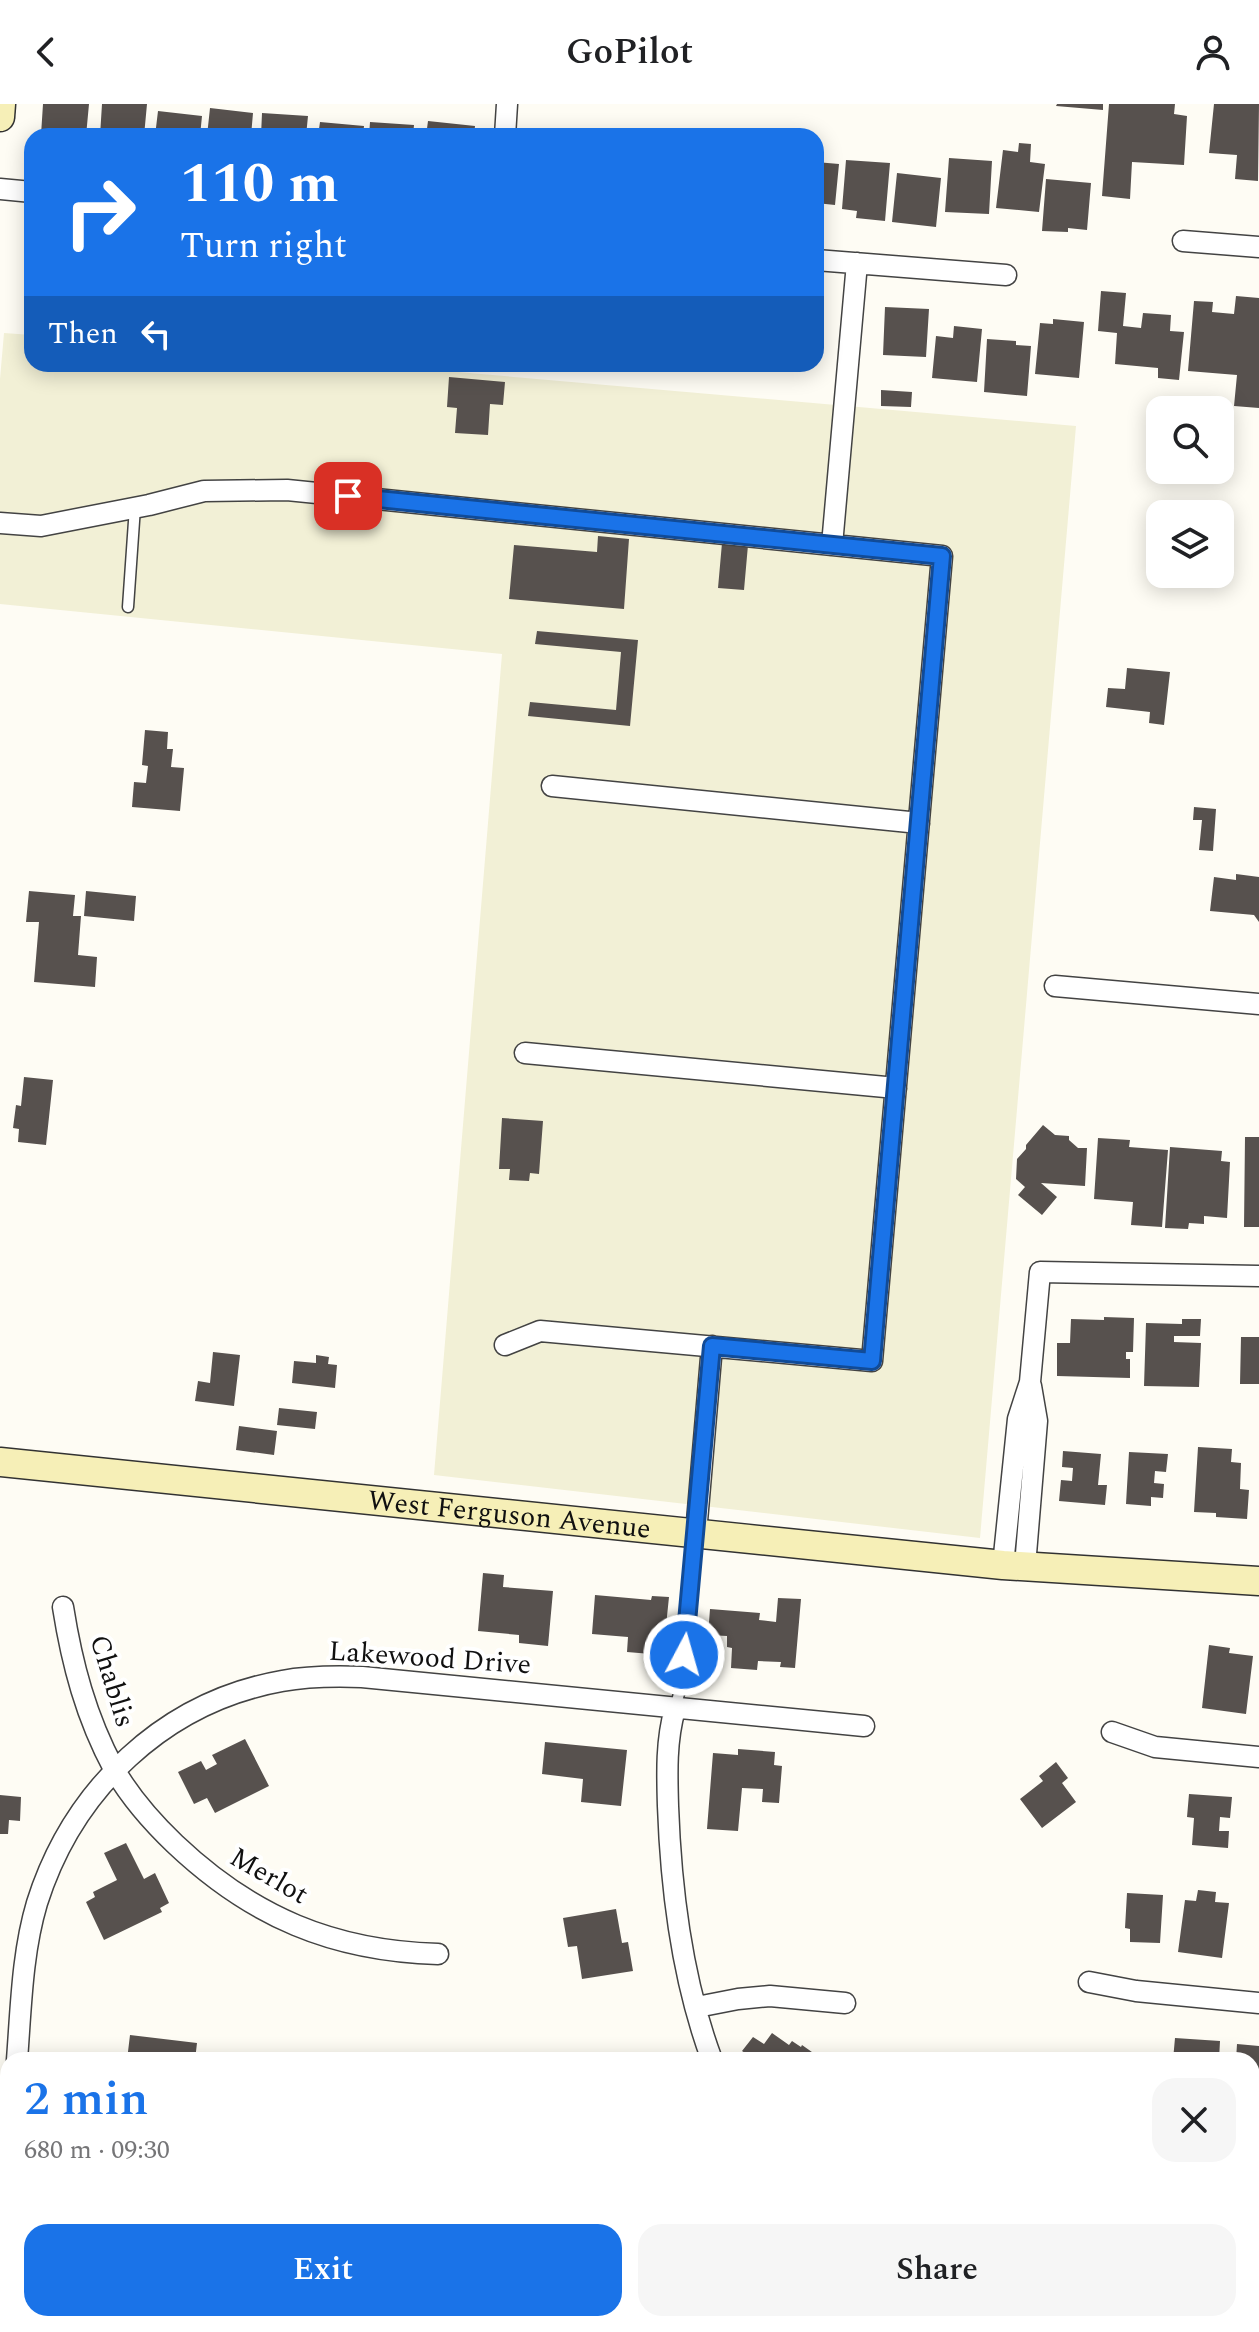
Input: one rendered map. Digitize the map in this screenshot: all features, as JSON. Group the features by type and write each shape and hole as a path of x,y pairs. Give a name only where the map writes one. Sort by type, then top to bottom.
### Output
{"street":[{"path":"0,117 1,104"},
{"path":"506,128 507,104"},
{"path":"0,189 24,191"},
{"path":"1183,241 1259,247"},
{"path":"824,261 1006,275"},
{"path":"832,545 857,263"},
{"path":"0,523 41,526 204,491 287,490 942,556 872,1361 540,1331 505,1345"},
{"path":"552,786 919,823"},
{"path":"1055,986 1259,1004"},
{"path":"525,1053 896,1088"},
{"path":"1014,1565 1018,1419 1030,1382 1040,1272 1259,1276"},
{"path":"696,1533 712,1346"},
{"name":"West Ferguson Avenue","path":"0,1462 1014,1565 1259,1581"},
{"name":"Chablis","path":"63,1607 71,1657 85,1704 114,1769"},
{"name":"Lakewood Drive","path":"18,2052 28,1941 37,1904 68,1830 114,1769 130,1754 167,1726 207,1704 240,1691 321,1676 362,1677 864,1726"},
{"path":"675,1709 669,1730 669,1839 675,1901 684,1955 710,2052"},
{"path":"1112,1732 1155,1747 1259,1757"},
{"name":"Merlot","path":"114,1769 128,1792 159,1829 195,1863 256,1906 334,1940 401,1953 438,1954"},
{"path":"1089,1982 1136,1991 1259,2003"},
{"path":"697,2007 770,1996 845,2003"}],"lane":[{"path":"128,607 135,507"},
{"path":"675,1709 681,1686 696,1533"}],"shaded area":[{"path":"4,333 24,334 24,372 458,372 1076,426 980,1538 434,1475 502,654 0,604 0,379"}],"building":[{"path":"43,104 89,104 87,128 41,128"},
{"path":"102,104 147,104 145,128 100,128"},
{"path":"1103,104 1103,110 1056,106"},
{"path":"1109,104 1175,104 1174,114 1187,116 1184,165 1132,162 1130,199 1102,196"},
{"path":"1214,104 1259,104 1258,181 1235,179 1237,155 1209,153"},
{"path":"210,108 253,113 252,128 208,128"},
{"path":"158,111 202,116 201,128 156,128"},
{"path":"262,113 308,116 307,128 261,128"},
{"path":"428,121 475,126 475,128 427,128"},
{"path":"320,122 364,126 364,128 319,128"},
{"path":"370,122 414,125 414,128 370,128"},
{"path":"1019,143 1031,144 1030,162 1045,164 1039,212 996,208 1003,150 1018,152"},
{"path":"949,158 992,161 989,214 945,212"},
{"path":"846,160 890,163 885,221 856,218 857,211 842,209"},
{"path":"824,163 839,164 835,205 824,204"},
{"path":"897,173 941,178 936,227 892,222"},
{"path":"1046,179 1091,183 1087,230 1068,228 1068,232 1042,231"},
{"path":"1101,291 1126,293 1123,326 1141,328 1143,313 1171,315 1170,331 1184,332 1179,380 1158,378 1158,368 1115,364 1117,333 1098,331"},
{"path":"1236,296 1259,298 1259,408 1234,406 1237,375 1188,371 1194,301 1213,302 1212,312 1234,314"},
{"path":"885,307 929,309 926,357 883,355"},
{"path":"1053,319 1084,322 1079,378 1035,374 1040,323 1053,324"},
{"path":"954,326 982,329 977,382 932,378 936,336 953,338"},
{"path":"987,339 1016,341 1016,345 1031,346 1027,396 984,392"},
{"path":"449,377 505,382 503,405 490,404 488,435 455,433 457,408 447,407"},
{"path":"881,390 912,392 911,407 881,406"},
{"path":"598,536 629,539 624,609 509,599 514,545 597,552"},
{"path":"722,543 748,545 744,590 718,588"},
{"path":"537,631 638,640 630,726 528,716 530,702 616,710 621,652 535,644"},
{"path":"1127,668 1170,672 1164,725 1149,723 1150,712 1106,707 1108,688 1125,689"},
{"path":"145,730 168,732 167,749 173,749 171,767 184,768 180,811 132,807 134,782 146,783 148,766 142,765"},
{"path":"1194,807 1216,809 1213,851 1199,850 1202,820 1193,820"},
{"path":"1236,874 1259,877 1259,922 1254,915 1210,911 1214,877 1236,880"},
{"path":"29,891 75,895 73,916 81,916 78,955 97,957 95,987 34,982 39,922 26,922"},
{"path":"86,891 136,896 134,921 84,916"},
{"path":"24,1077 53,1080 46,1145 18,1142 19,1129 13,1128 16,1105 21,1106"},
{"path":"502,1118 543,1121 539,1174 530,1173 529,1181 509,1180 510,1169 499,1169"},
{"path":"1043,1125 1055,1135 1069,1136 1078,1148 1087,1148 1085,1186 1041,1183 1057,1197 1042,1215 1018,1195 1025,1187 1016,1179 1017,1159"},
{"path":"1245,1137 1259,1137 1259,1227 1244,1227"},
{"path":"1098,1138 1130,1140 1129,1147 1168,1150 1162,1227 1131,1225 1133,1202 1094,1199"},
{"path":"1170,1147 1222,1151 1221,1161 1230,1162 1227,1218 1204,1216 1204,1224 1189,1223 1188,1229 1165,1228"},
{"path":"1104,1317 1134,1318 1133,1352 1126,1352 1126,1359 1130,1359 1130,1378 1057,1376 1057,1343 1070,1343 1071,1319 1104,1320"},
{"path":"1182,1319 1201,1319 1200,1336 1174,1336 1174,1342 1201,1343 1199,1387 1144,1386 1146,1323 1182,1324"},
{"path":"1241,1337 1259,1337 1259,1384 1240,1384"},
{"path":"213,1352 240,1355 234,1406 195,1401 198,1381 210,1383"},
{"path":"316,1355 329,1357 328,1364 337,1365 335,1388 292,1383 294,1361 316,1363"},
{"path":"279,1408 317,1412 315,1429 277,1425"},
{"path":"239,1426 277,1431 274,1455 236,1450"},
{"path":"1198,1447 1232,1449 1231,1462 1241,1463 1240,1489 1249,1490 1247,1519 1194,1512"},
{"path":"1063,1451 1101,1454 1098,1485 1107,1485 1105,1505 1059,1501 1061,1480 1072,1481 1073,1468 1062,1467"},
{"path":"1129,1452 1168,1454 1166,1472 1155,1471 1154,1483 1164,1484 1163,1498 1151,1497 1151,1506 1126,1504"},
{"path":"483,1573 504,1575 503,1587 553,1591 548,1646 519,1643 519,1635 478,1631"},
{"path":"595,1595 651,1600 652,1596 669,1597 663,1655 627,1652 628,1637 592,1634"},
{"path":"778,1598 801,1599 795,1668 780,1667 781,1662 758,1661 757,1670 731,1668 732,1648 727,1647 727,1636 708,1635 710,1609 760,1613 759,1620 776,1622"},
{"path":"1209,1645 1230,1648 1229,1653 1253,1656 1246,1714 1202,1708"},
{"path":"245,1739 269,1786 215,1813 207,1798 194,1804 178,1772 201,1761 206,1770 217,1764 212,1755"},
{"path":"545,1742 627,1750 621,1806 581,1802 583,1779 542,1774"},
{"path":"738,1749 775,1752 774,1765 782,1766 779,1803 762,1802 763,1789 742,1788 738,1831 707,1829 713,1753 738,1755"},
{"path":"1056,1762 1068,1778 1062,1783 1076,1802 1042,1828 1020,1799 1043,1781 1039,1776"},
{"path":"1189,1794 1232,1797 1230,1818 1220,1817 1219,1831 1229,1831 1228,1848 1192,1845 1194,1818 1187,1817"},
{"path":"0,1795 21,1797 20,1821 9,1820 8,1834 0,1834"},
{"path":"126,1843 144,1879 155,1873 169,1903 160,1908 162,1912 104,1940 86,1902 95,1897 93,1892 117,1880 104,1853"},
{"path":"1198,1890 1216,1892 1215,1902 1229,1903 1222,1958 1178,1952 1185,1900 1196,1901"},
{"path":"1127,1893 1163,1895 1160,1943 1130,1942 1130,1929 1125,1928"},
{"path":"616,1909 622,1943 628,1942 633,1971 582,1979 577,1946 568,1947 563,1918"},
{"path":"772,2033 789,2045 792,2041 812,2052 742,2051 753,2037 764,2044"},
{"path":"130,2035 197,2043 196,2052 128,2052"},
{"path":"1175,2038 1220,2041 1219,2052 1174,2052"},
{"path":"1237,2044 1259,2046 1259,2052 1236,2052"}],"route":[{"path":"348,496 942,556 872,1361 712,1346 684,1655"}]}
